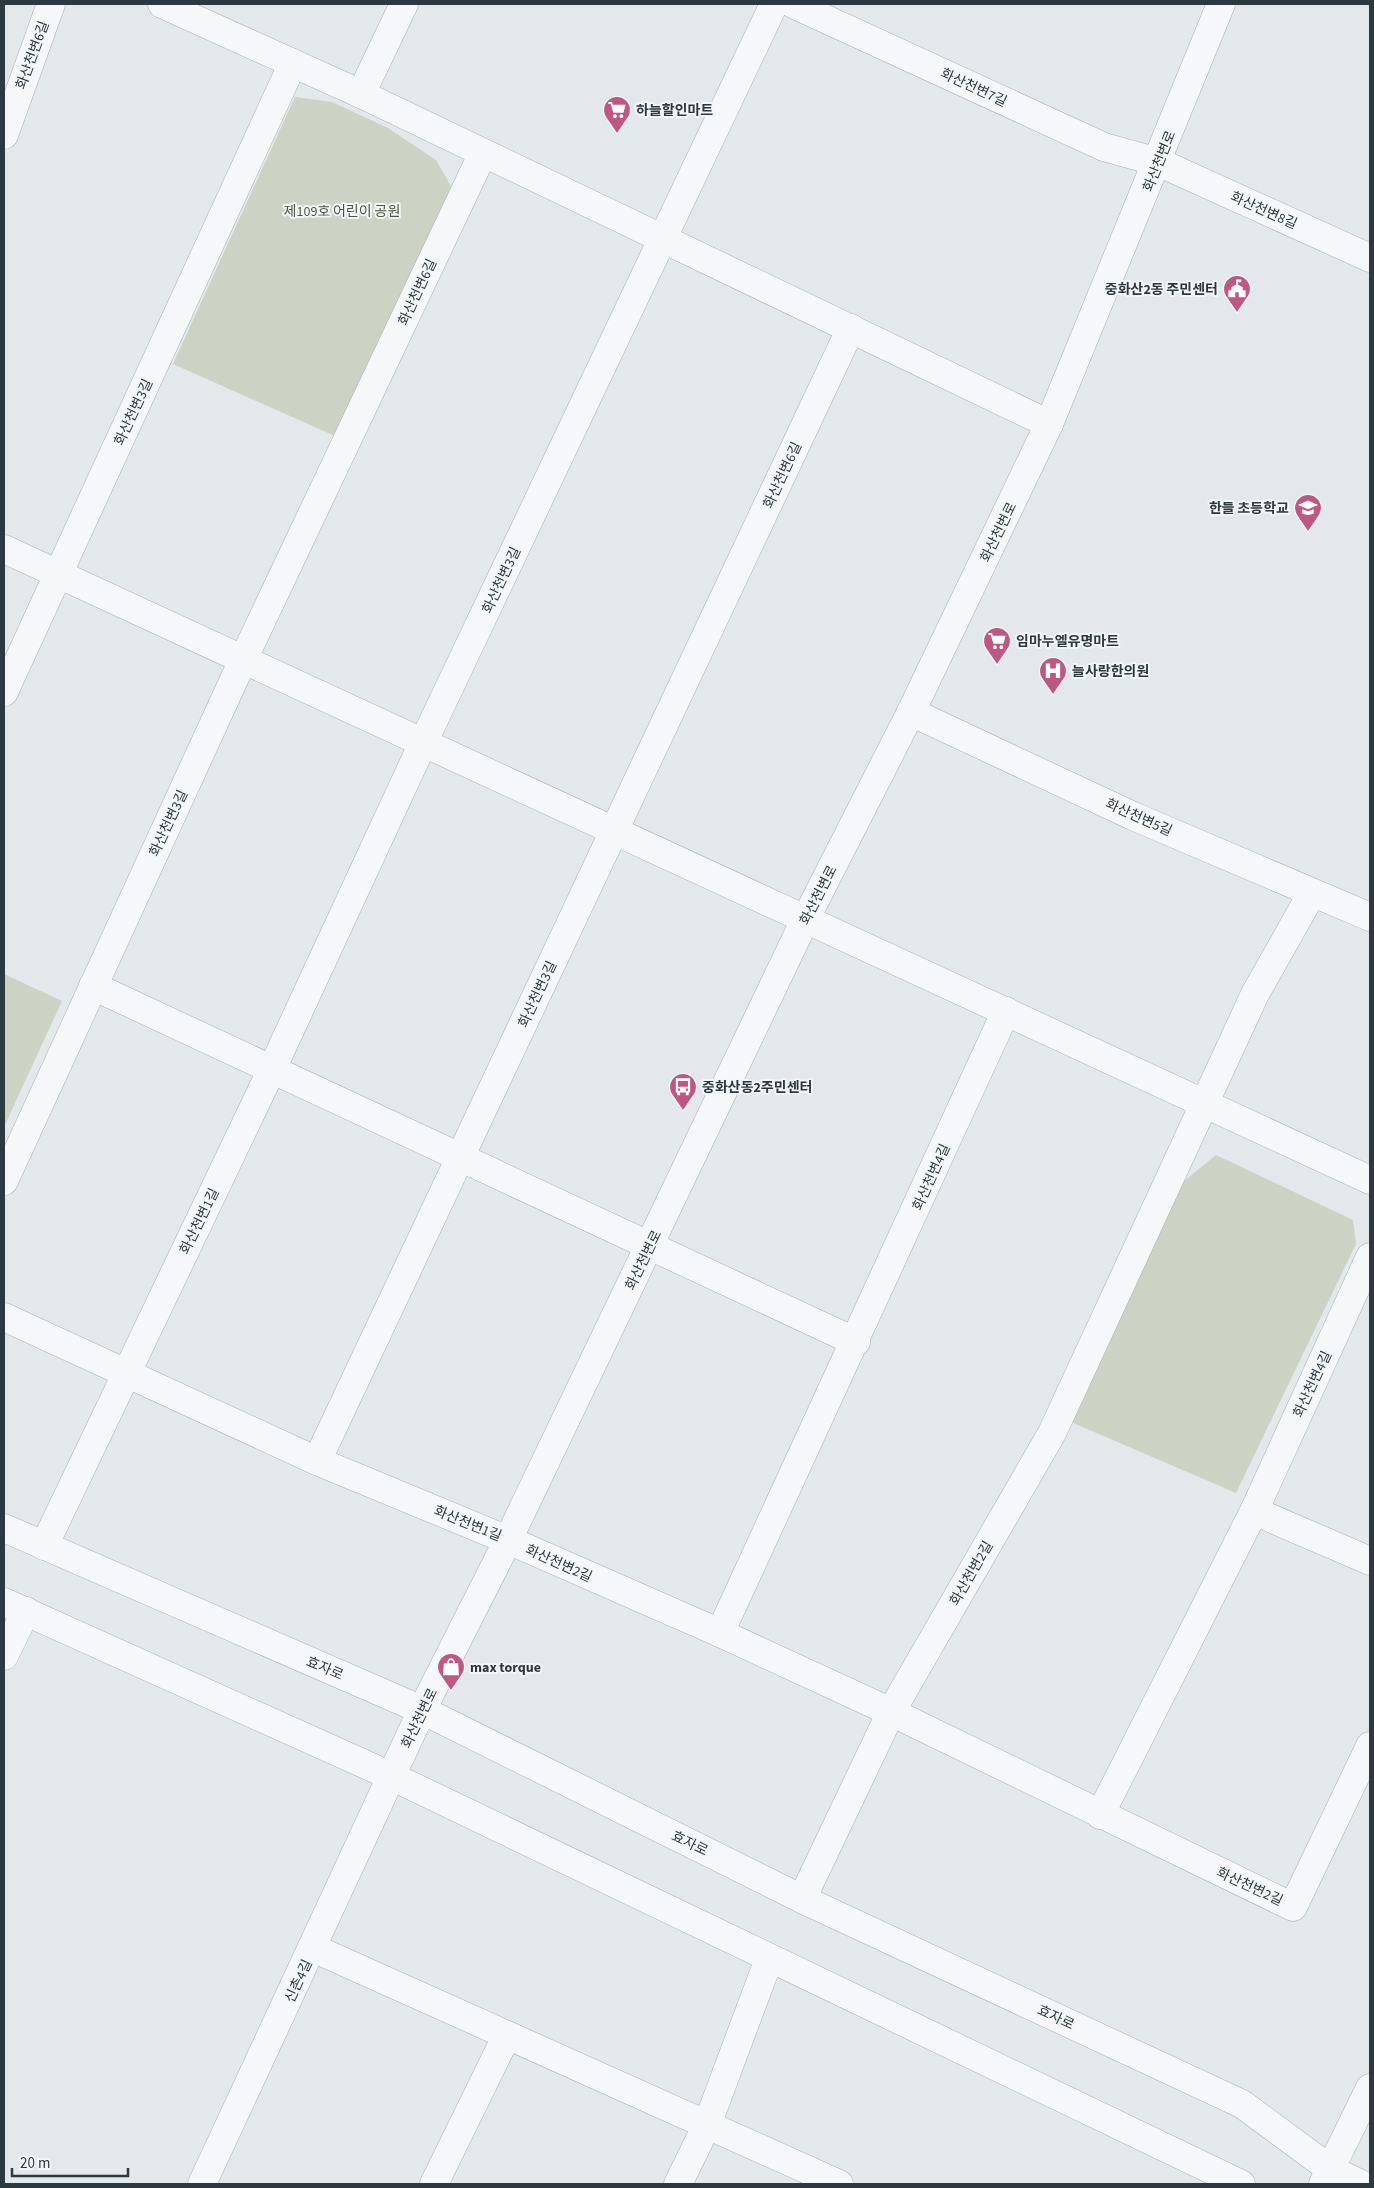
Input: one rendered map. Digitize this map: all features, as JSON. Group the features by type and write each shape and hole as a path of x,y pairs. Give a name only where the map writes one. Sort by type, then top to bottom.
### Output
{"street":[{"name":"화산천변6길","path":"4,135 51,4"},
{"path":"162,4 360,94 1049,424"},
{"path":"360,94 404,4"},
{"path":"663,238 774,4"},
{"name":"화산천변7길","path":"793,4 1104,147 1158,162"},
{"name":"화산천변로","path":"391,1776 422,1710 508,1540 805,920 912,712 1049,424 1222,4"},
{"name":"화산천변3길","path":"4,692 293,63"},
{"name":"화산천변6길","path":"351,431 483,153"},
{"name":"화산천변8길","path":"1158,162 1370,258"},
{"name":"화산천변3길","path":"272,1069 423,743 663,238"},
{"name":"화산천변6길","path":"713,622 851,328"},
{"name":"화산천변3길","path":"93,986 351,431"},
{"path":"4,548 1370,1180"},
{"name":"화산천변3길","path":"461,1157 713,622"},
{"name":"화산천변5길","path":"912,712 1134,816 1370,916"},
{"path":"1205,1104 1255,994 1312,893"},
{"path":"4,1181 93,986 856,1342 720,1633"},
{"name":"화산천변4길","path":"856,1342 1006,1011"},
{"name":"화산천변1길","path":"126,1373 272,1069"},
{"name":"화산천변2길","path":"891,1712 1052,1433 1205,1104"},
{"path":"317,1461 461,1157"},
{"name":"화산천변4길","path":"1254,1511 1370,1257"},
{"name":"화산천변1길","path":"4,1317 317,1461 508,1540"},
{"path":"44,1546 126,1373"},
{"path":"1100,1815 1254,1511 1370,1561"},
{"name":"효자로","path":"4,1528 422,1710 802,1899 1242,2104 1327,2177 1362,2184"},
{"name":"화산천변2길","path":"508,1540 720,1633 891,1712 1293,1907 1370,1746"},
{"path":"4,1656 15,1606 391,1776 1241,2184"},
{"path":"802,1899 891,1712"},
{"name":"신촌4길","path":"202,2184 313,1948 391,1776"},
{"path":"313,1948 839,2184"},
{"path":"678,2184 707,2124 769,1959"},
{"path":"434,2184 507,2035"},
{"path":"1327,2177 1370,2088"}],"green space":[{"name":"제109호 어린이 공원","path":"295,97 332,102 388,128 436,160 452,188 335,436 173,364"},
{"path":"4,974 62,1001 4,1127"},
{"path":"1216,1155 1353,1220 1356,1244 1236,1493 1071,1422 1183,1182"}],"place":[{"name":"하늘할인마트","path":"617,134"},
{"name":"중화산2동 주민센터","path":"1237,313"},
{"name":"한들 초등학교","path":"1308,532"},
{"name":"임마누엘유명마트","path":"997,665"},
{"name":"늘사랑한의원","path":"1053,695"},
{"name":"중화산동2주민센터","path":"683,1111"},
{"name":"max torque","path":"451,1691"}]}
